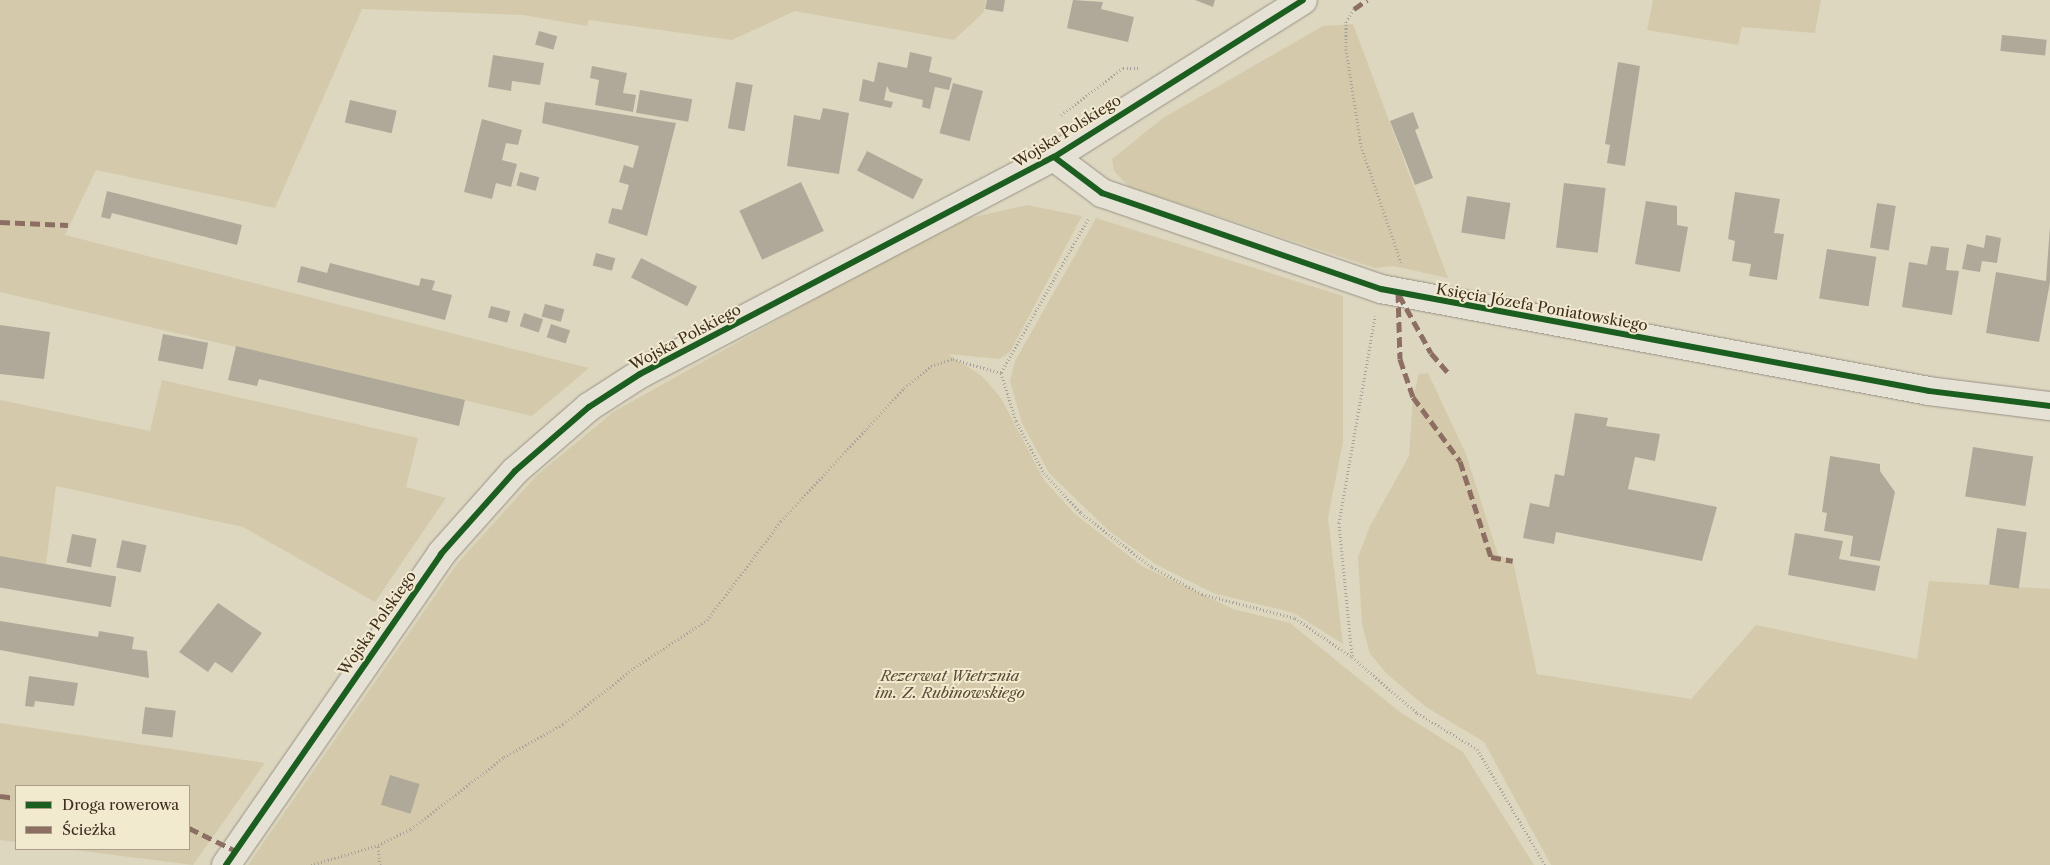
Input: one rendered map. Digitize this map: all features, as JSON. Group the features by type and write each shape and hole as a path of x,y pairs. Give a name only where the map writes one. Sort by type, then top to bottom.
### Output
{"street":[{"name":"Wojska Polskiego","path":"226,865 441,554 515,470 567,426 640,374 1054,157 1303,0"},
{"name":"Księcia Józefa Poniatowskiego","path":"1054,157 1102,193 1380,289 1929,391 2050,406"}],"path":[{"path":"1354,9 1346,21 1346,49 1361,146 1400,250 1401,266"},
{"path":"1102,193 1001,373 1016,421 1044,473 1080,513 1152,567 1202,594 1294,618 1352,657 1417,713 1477,749 1545,865"},
{"path":"1352,657 1339,523 1348,450 1380,289"},
{"path":"311,865 378,845 411,829 504,756 563,724 634,668 707,620 781,521 904,388 932,366 953,359 1001,373"},
{"path":"378,845 380,865"}],"green space":[{"path":"0,0 986,0 983,13 954,40 795,11 732,40 589,20 587,26 523,15 362,9 275,208 96,170 65,235 589,368 532,416 0,292"},
{"path":"1653,0 1821,0 1815,33 1742,27 1738,45 1647,30"},
{"path":"1353,24 1448,278 1393,266 1375,268 1129,187 1114,171 1112,159 1163,118 1323,26"},
{"name":"Rezerwat Wietrznia im. Z. Rubinowskiego","path":"1027,205 1082,216 1010,352 999,359 948,354 982,376 1001,398 1044,480 1076,515 1142,566 1233,609 1290,623 1400,712 1463,752 1534,865 248,865 456,565 536,476 613,412 838,286 969,218"},
{"path":"1096,218 1343,296 1343,441 1328,518 1343,644 1294,613 1213,593 1157,565 1109,531 1049,473 1022,423 1010,381 1015,361"},
{"path":"1428,373 1466,454 1498,555 1513,561 1537,674 1691,699 1756,625 1917,659 1929,581 2050,589 2050,865 1551,865 1484,742 1426,707 1388,675 1370,654 1362,624 1358,557 1370,526 1409,456 1413,397 1419,374"},
{"path":"162,380 418,438 406,487 446,498 375,602 243,527 56,486 46,564 0,556 0,400 150,431"},
{"path":"0,723 265,763 193,865 75,850 190,850 190,785 15,785 15,842 0,840"}],"building":[{"path":"987,0 1005,0 1003,12 985,9"},
{"path":"1073,0 1103,2 1101,9 1134,17 1128,42 1067,28"},
{"path":"1195,0 1215,0 1213,7"},
{"path":"539,31 557,36 553,50 535,44"},
{"path":"2002,35 2047,40 2045,56 2000,51"},
{"path":"910,52 932,57 929,72 952,78 949,90 935,87 930,109 922,107 923,100 890,92 887,86 884,100 893,102 891,108 859,101 863,79 874,82 878,62 907,68"},
{"path":"493,55 544,63 540,85 512,81 511,91 488,87"},
{"path":"1618,62 1640,66 1625,166 1607,163 1610,145 1605,144"},
{"path":"592,66 627,73 623,93 636,95 633,112 595,105 599,80 590,78"},
{"path":"736,82 753,85 745,131 728,128"},
{"path":"953,83 983,91 969,141 940,133"},
{"path":"640,90 692,99 688,122 636,113"},
{"path":"350,100 397,111 392,133 345,122"},
{"path":"545,102 676,123 647,236 608,223 612,208 622,210 629,185 619,182 624,165 633,168 639,146 542,123"},
{"path":"823,108 849,113 839,174 787,166 794,115 820,120"},
{"path":"1413,112 1419,128 1415,130 1433,178 1415,185 1390,121"},
{"path":"482,119 522,130 518,145 506,143 502,160 517,164 511,187 496,183 492,199 464,192"},
{"path":"867,151 923,180 913,199 857,171"},
{"path":"520,172 539,177 536,191 516,186"},
{"path":"801,182 824,231 762,260 739,211"},
{"path":"1564,183 1606,188 1598,253 1556,248"},
{"path":"107,191 242,225 237,245 112,213 110,219 101,217"},
{"path":"1735,192 1780,199 1774,233 1784,234 1777,280 1749,276 1751,264 1732,261 1735,241 1728,239"},
{"path":"1467,196 1510,203 1505,239 1461,233"},
{"path":"1646,201 1677,206 1677,225 1688,227 1680,272 1635,264"},
{"path":"1877,203 1896,206 1889,250 1870,247"},
{"path":"2050,226 2050,282 2039,342 1986,333 1996,272 2046,281"},
{"path":"1986,235 2001,238 1997,263 1982,261 1980,272 1962,269 1967,244 1984,248"},
{"path":"1931,246 1949,248 1946,270 1959,271 1952,315 1902,307 1909,262 1927,265"},
{"path":"1827,249 1876,257 1869,306 1819,298"},
{"path":"596,253 615,258 612,271 593,266"},
{"path":"641,258 697,287 687,306 631,278"},
{"path":"330,263 419,286 421,278 435,281 432,290 452,295 445,320 297,282 301,266 327,273"},
{"path":"545,304 564,309 561,322 542,317"},
{"path":"491,306 510,311 507,323 488,318"},
{"path":"524,313 543,319 539,332 520,326"},
{"path":"551,324 570,330 566,343 547,337"},
{"path":"0,325 50,332 44,379 0,374"},
{"path":"163,334 208,343 203,369 158,361"},
{"path":"236,346 465,400 459,426 259,379 257,386 228,380"},
{"path":"1575,413 1608,418 1606,426 1660,434 1655,461 1635,457 1628,489 1717,507 1702,561 1556,532 1554,544 1523,538 1530,503 1549,507 1555,474 1564,476"},
{"path":"1973,447 2033,457 2025,506 1965,496"},
{"path":"1830,456 1880,464 1880,471 1895,492 1880,561 1850,556 1853,536 1824,531 1827,513 1822,512"},
{"path":"1997,528 2027,532 2019,589 1989,584"},
{"path":"1795,533 1843,541 1839,559 1880,566 1875,591 1788,575"},
{"path":"72,534 97,539 91,567 66,562"},
{"path":"122,540 146,545 141,573 116,567"},
{"path":"0,556 116,576 111,607 0,587"},
{"path":"218,603 262,633 232,673 215,662 208,672 179,652"},
{"path":"0,621 98,637 99,631 134,637 132,649 147,651 149,678 0,650"},
{"path":"29,676 78,683 74,706 35,701 34,707 25,706"},
{"path":"145,707 176,711 172,738 142,734"},
{"path":"390,775 420,784 411,814 381,805"}],"marked path":[{"path":"1354,9 1367,0"},
{"path":"0,222 68,225"},
{"path":"1398,292 1400,359 1413,397 1460,461 1491,557 1513,561"},
{"path":"1399,295 1431,353 1450,375"},
{"path":"0,796 15,798"},
{"path":"190,828 236,851"}],"cycle path":[{"path":"226,865 441,554 515,471 589,407 640,374 1054,157 1303,0"},
{"path":"1054,157 1102,193 1381,289 1929,391 2050,406"}]}
